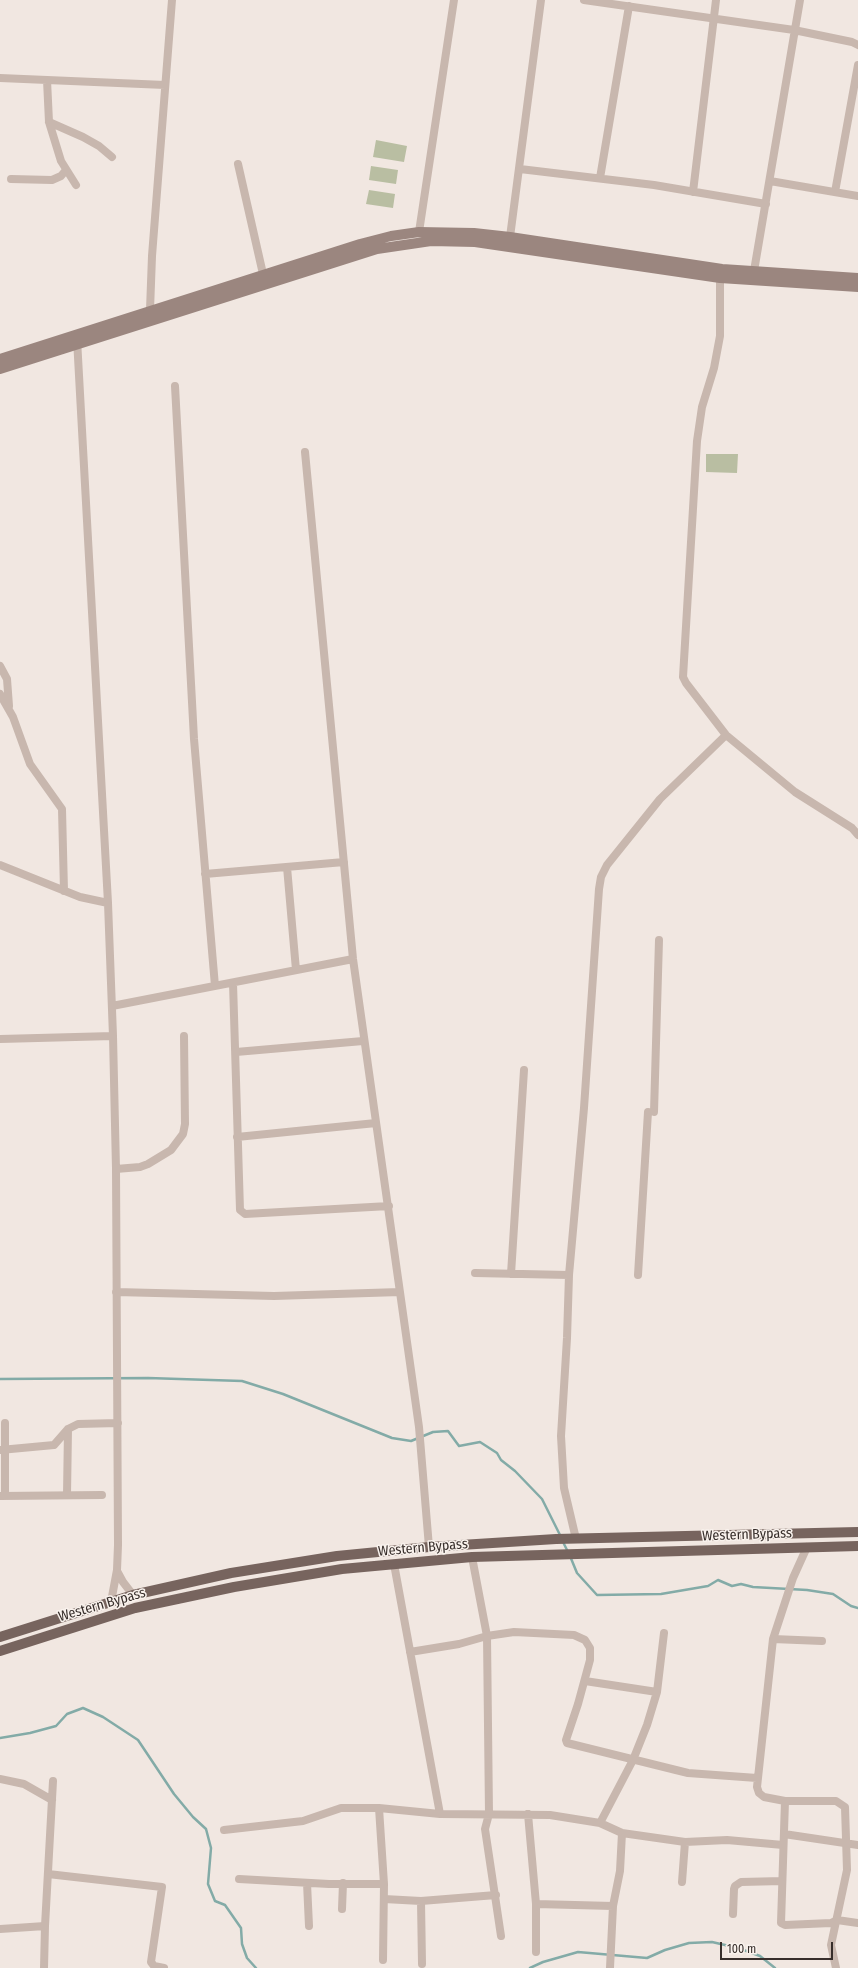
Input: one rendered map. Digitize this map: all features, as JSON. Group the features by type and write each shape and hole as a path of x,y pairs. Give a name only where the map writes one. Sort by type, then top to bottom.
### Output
{"main road":[{"path":"0,369 150,310 360,244 391,236 419,232 455,231 510,237 644,258 754,271 858,278"},
{"path":"0,359 78,339 377,249 431,241 475,242 720,278 858,287"},
{"name":"Western Bypass","path":"0,1637 133,1595 231,1573 337,1556 429,1547 573,1539 858,1532"},
{"name":"Western Bypass","path":"0,1651 135,1608 292,1576 394,1564 472,1557 858,1546"}],"street":[{"path":"150,310 152,256 172,0"},
{"path":"419,232 454,0"},
{"path":"510,237 541,0"},
{"path":"584,0 794,30 852,42 858,45"},
{"path":"693,192 716,0"},
{"path":"754,271 800,0"},
{"path":"600,178 629,6"},
{"path":"835,192 858,65"},
{"path":"0,78 165,85"},
{"path":"47,80 49,122 66,170 76,186"},
{"path":"49,122 83,137 99,146 112,157"},
{"path":"238,164 262,274"},
{"path":"520,169 600,178 766,204"},
{"path":"11,178 52,180 61,176 66,170"},
{"path":"770,181 858,196"},
{"path":"720,278 720,336 714,368 702,408 697,441 683,677 726,735 795,792 852,828 858,835"},
{"path":"78,339 108,903 113,1036 116,1169 118,1423 117,1570 111,1602"},
{"path":"176,386 194,739 215,986"},
{"path":"305,452 353,959 363,1040 389,1206 419,1429 429,1547"},
{"path":"0,666 7,679 9,706 30,764 62,809 64,891"},
{"path":"0,694 9,706"},
{"path":"573,1539 564,1488 561,1459 569,1275 584,1108 601,877 607,865 660,799 726,735"},
{"path":"205,874 344,862"},
{"path":"0,865 88,900 108,903"},
{"path":"287,867 296,970"},
{"path":"638,1275 651,1112 659,940"},
{"path":"112,1006 353,959"},
{"path":"233,983 240,1207 245,1214 389,1206"},
{"path":"0,1039 113,1036"},
{"path":"116,1169 140,1167 148,1164 172,1150 183,1134 184,1036"},
{"path":"236,1052 363,1040"},
{"path":"511,1274 524,1070"},
{"path":"237,1137 376,1123"},
{"path":"475,1273 569,1275"},
{"path":"116,1292 274,1296 400,1292"},
{"path":"5,1423 2,1496 102,1495"},
{"path":"3,1450 54,1445 68,1429 78,1424 118,1423"},
{"path":"67,1495 68,1429"},
{"path":"807,1547 794,1578 773,1639 757,1787 759,1793 764,1797 785,1801 836,1801 842,1803 845,1807 848,1844 847,1870 831,1945 836,1968"},
{"path":"472,1557 486,1636 489,1814 486,1829 501,1936"},
{"path":"394,1564 440,1814"},
{"path":"117,1570 123,1582 133,1595"},
{"path":"410,1652 459,1644 486,1636 514,1632 574,1636 585,1640 590,1648 590,1660 585,1681 566,1740 567,1743 688,1773 757,1778"},
{"path":"600,1823 633,1760 647,1725 657,1692 664,1633"},
{"path":"773,1639 822,1641"},
{"path":"585,1681 657,1692"},
{"path":"0,1779 24,1784 52,1800"},
{"path":"44,1968 53,1781"},
{"path":"785,1801 781,1923 783,1925 831,1923 837,1920 858,1923"},
{"path":"224,1830 303,1821 341,1808 379,1808 440,1814 550,1815 600,1823 622,1833 685,1842 727,1840 783,1845"},
{"path":"379,1808 384,1884 383,1960"},
{"path":"528,1814 536,1904 536,1952"},
{"path":"610,1968 613,1906 620,1871 622,1833"},
{"path":"784,1834 858,1845"},
{"path":"682,1882 685,1842"},
{"path":"48,1874 162,1887 151,1962 154,1966 164,1968"},
{"path":"239,1879 308,1883 384,1884"},
{"path":"733,1914 734,1889 741,1882 782,1881"},
{"path":"308,1883 309,1926"},
{"path":"342,1909 343,1883"},
{"path":"384,1898 421,1901 496,1896"},
{"path":"421,1901 422,1964"},
{"path":"536,1904 613,1906"},
{"path":"0,1929 45,1926"}],"green space":[{"path":"376,140 407,146 404,162 373,157"},
{"path":"371,166 398,170 396,184 369,180"},
{"path":"369,190 395,194 393,208 366,204"},
{"path":"706,454 738,454 737,473 706,472"}],"waterway":[{"path":"0,1379 148,1378 242,1381 283,1394 392,1438 411,1441 433,1432 448,1431 459,1446 480,1442 497,1453 501,1460 515,1471 542,1499 560,1535"},
{"path":"563,1542 568,1552"},
{"path":"570,1556 577,1573 597,1595 661,1594 708,1586 718,1580 732,1586 741,1584 753,1587 807,1590 833,1594 851,1606 858,1608"},
{"path":"0,1738 30,1733 56,1726 67,1714 83,1708 103,1717 138,1740 174,1794 193,1817 206,1829 211,1848 208,1884 215,1901 225,1905 241,1928 242,1944 247,1958 256,1968"},
{"path":"530,1968 543,1962 578,1952 647,1958 665,1950 689,1943 712,1942 738,1948 760,1956 775,1968"}]}
